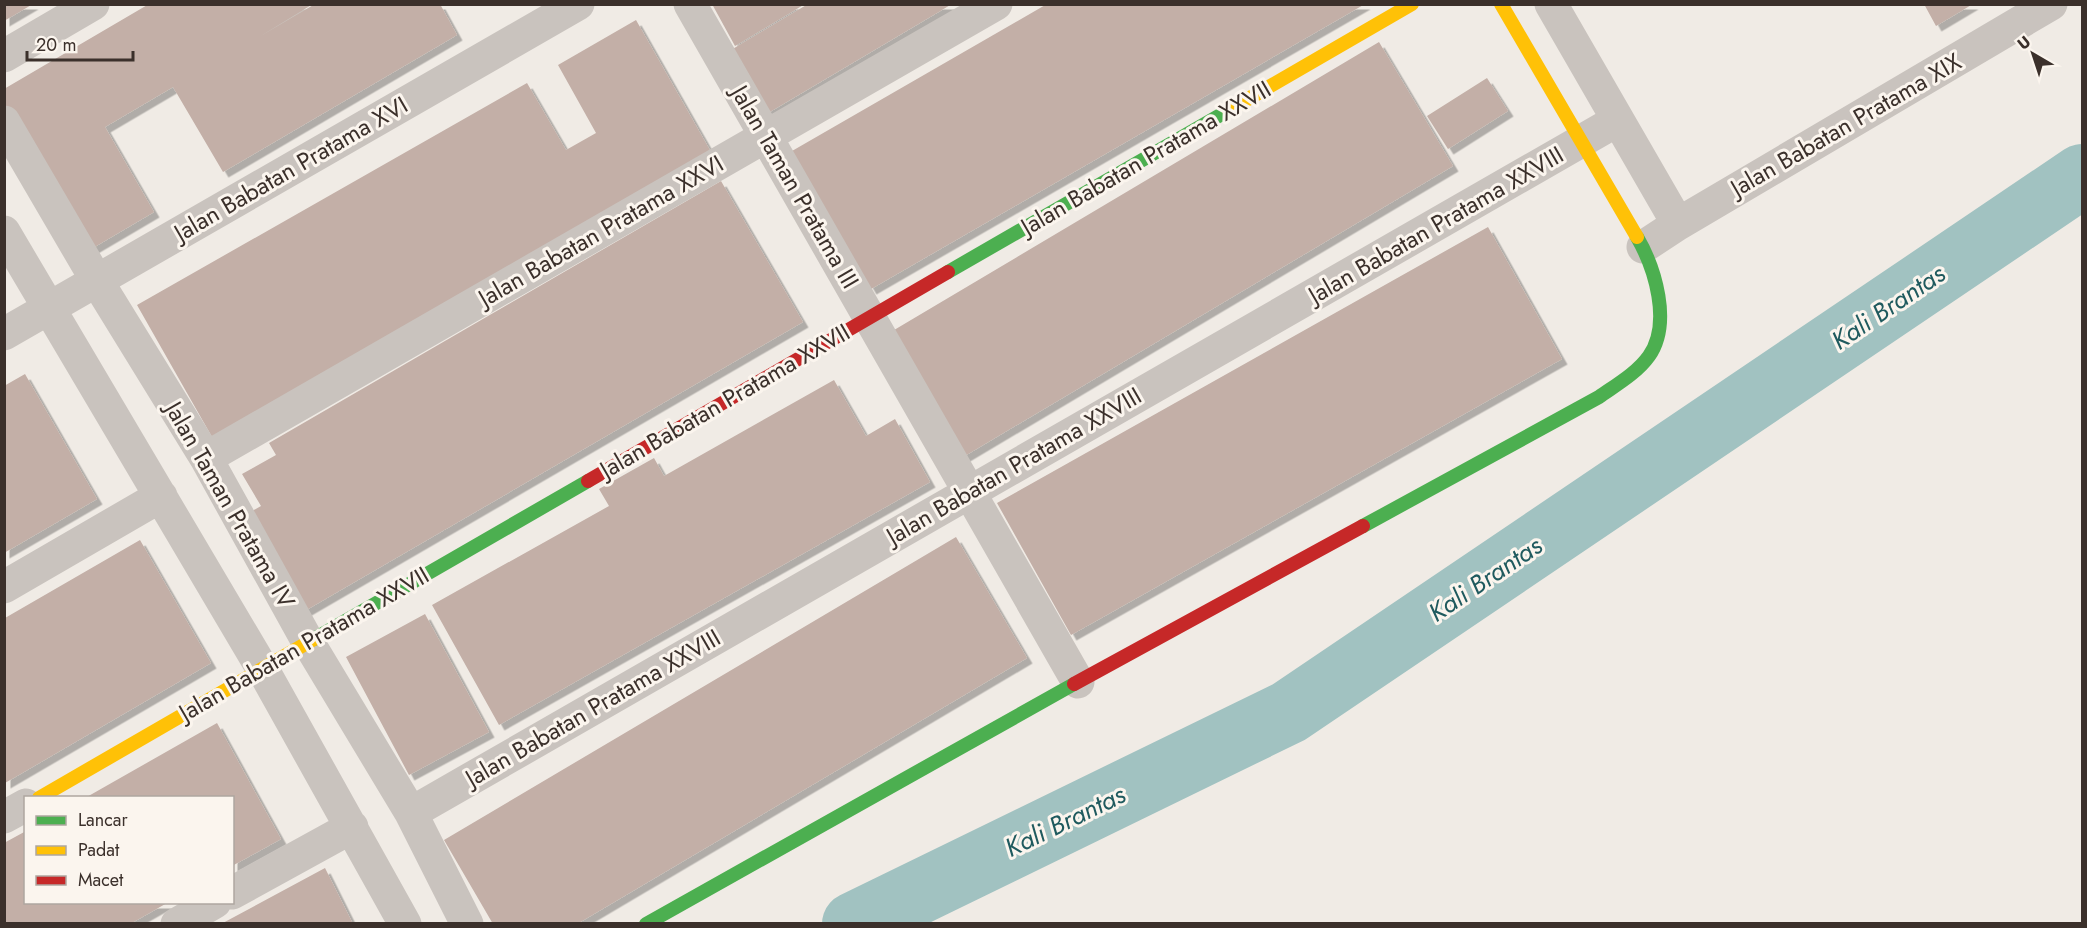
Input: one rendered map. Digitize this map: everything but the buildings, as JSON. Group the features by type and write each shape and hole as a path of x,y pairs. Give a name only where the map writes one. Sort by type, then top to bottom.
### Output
{"street":[{"path":"4,56 93,4"},
{"name":"Jalan Babatan Pratama XVI","path":"4,334 578,4"},
{"name":"Jalan Taman Pratama III","path":"690,4 1078,681"},
{"name":"Jalan Babatan Pratama XXVI","path":"206,458 996,4"},
{"name":"Jalan Babatan Pratama XXVII","path":"42,796 1412,4"},
{"path":"646,924 1078,681 1599,397 1628,377 1650,355 1660,328 1660,297 1643,247 1501,4"},
{"name":"Jalan Babatan Pratama XIX","path":"1643,247 1678,224 2051,4"},
{"path":"1561,8 1618,120 1678,224"},
{"name":"Jalan Babatan Pratama XXVIII","path":"411,813 1618,120"},
{"name":"Jalan Taman Pratama IV","path":"4,122 97,281 206,458 308,642 411,813 467,924"},
{"path":"4,232 262,668 405,924"},
{"path":"4,587 161,496"},
{"path":"4,817 24,806"},
{"path":"234,892 352,827"},
{"path":"177,924 213,904"}],"waterway":[{"name":"Kali Brantas","path":"854,924 1289,712 2082,176"}],"traffic: fast":[{"path":"948,272 1229,110"},
{"path":"1363,526 1599,397 1639,368 1656,343 1660,312 1655,280 1637,237"},
{"path":"314,639 588,481"},
{"path":"646,924 1074,684"}],"traffic: slow":[{"path":"1229,110 1412,4"},
{"path":"1501,4 1637,237"},
{"path":"42,796 314,639"}],"traffic: jam":[{"path":"588,481 948,272"},
{"path":"1074,684 1363,526"}]}
